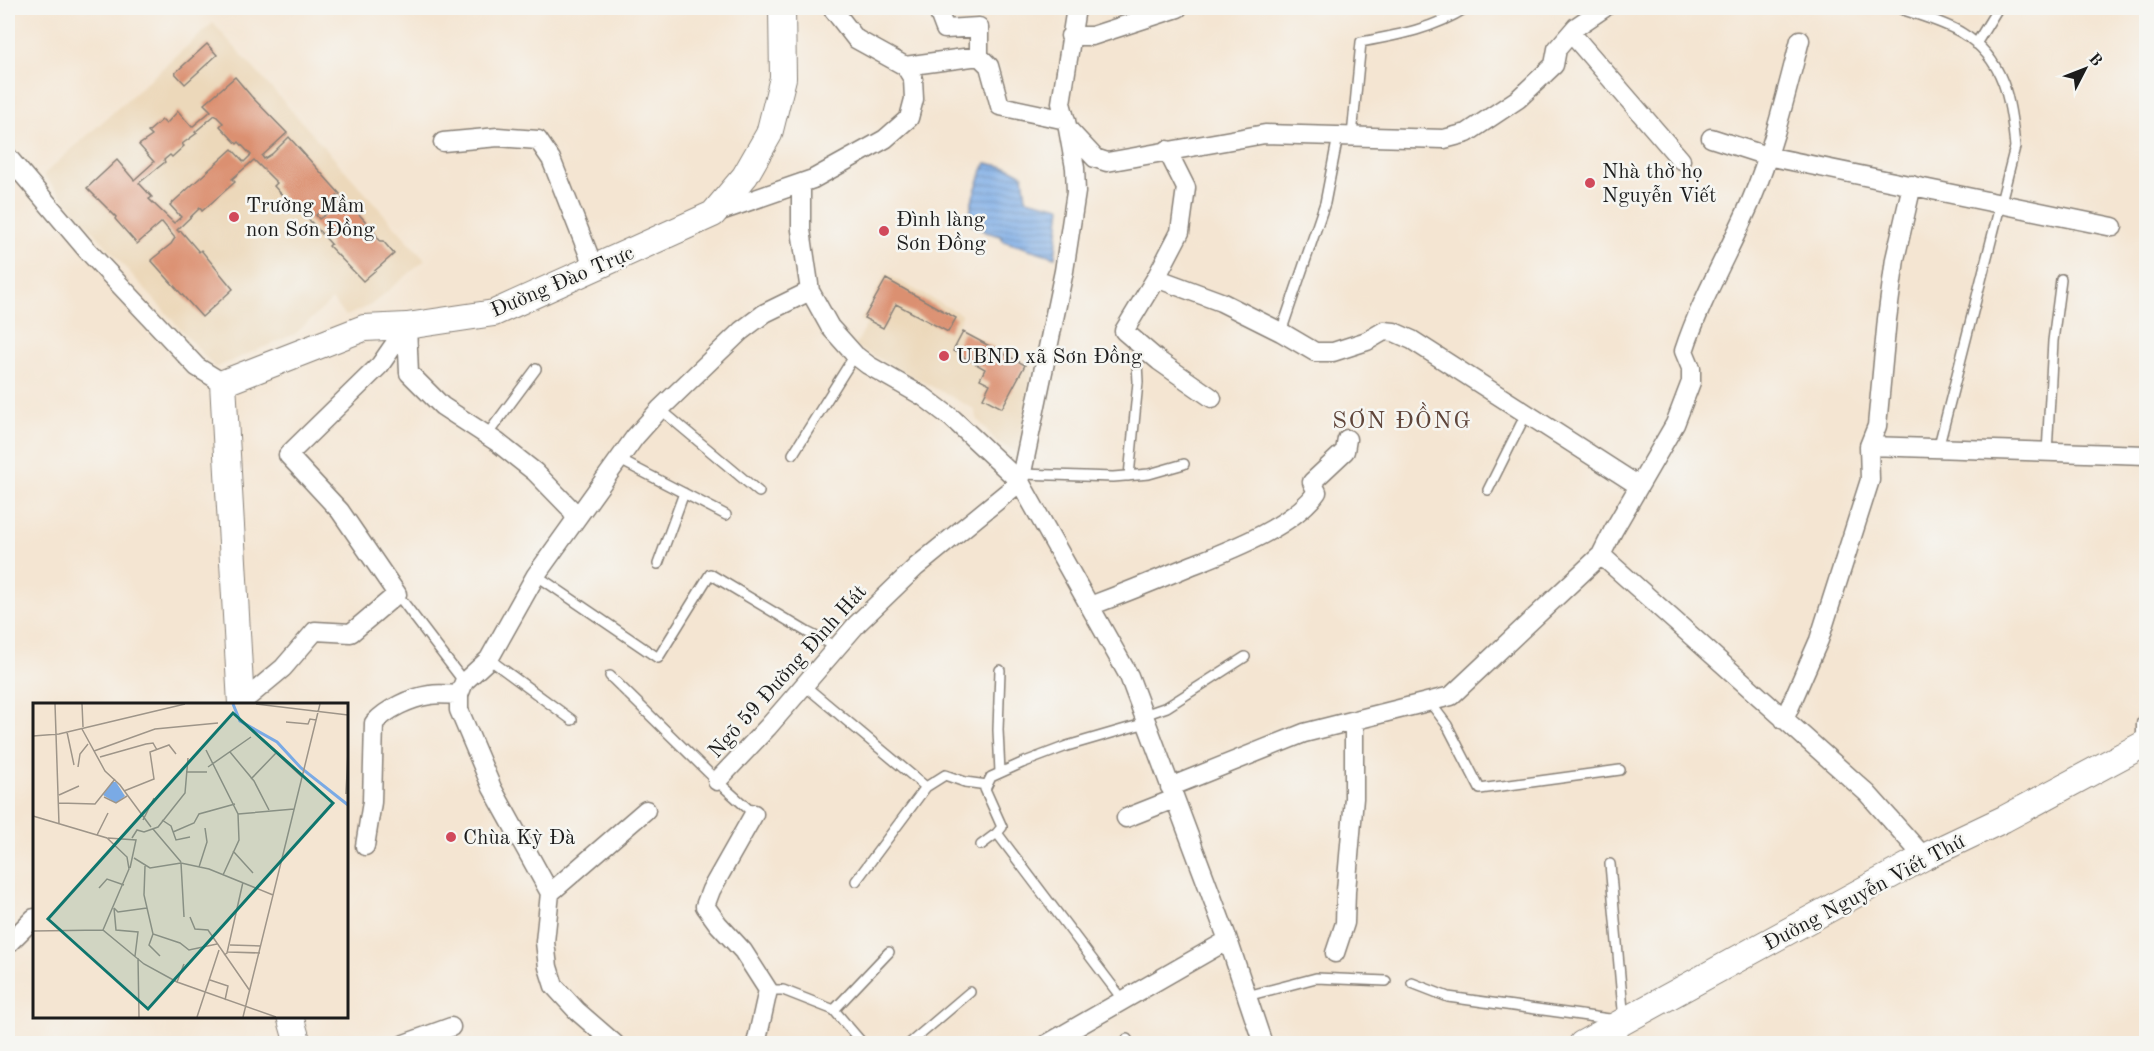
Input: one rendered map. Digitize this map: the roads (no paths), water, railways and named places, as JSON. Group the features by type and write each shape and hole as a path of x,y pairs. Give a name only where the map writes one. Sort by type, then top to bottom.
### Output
{"street":[{"name":"Đường Đào Trực","path":"223,383 364,328 407,326 494,313 713,214 745,176 769,134 783,78 782,8"},
{"path":"713,214 813,179 885,139 909,118 914,99 913,79 905,66 855,39 832,8"},
{"path":"938,8 945,29 980,27 980,56 989,66 1000,106 1067,124 1095,158 1107,162 1265,134 1444,139 1467,134 1518,99 1554,65 1557,49 1576,27 1604,8"},
{"path":"1021,478 1064,270 1076,192 1075,168 1061,103 1076,8"},
{"path":"1070,36 1092,36 1178,8"},
{"path":"1571,33 1681,160"},
{"path":"1126,818 1172,793 1305,733 1451,696 1601,555 1675,424 1691,382 1691,368 1684,351 1692,324 1751,200 1781,115 1800,40"},
{"path":"905,66 980,56"},
{"path":"443,142 498,137 538,140 551,159 594,268"},
{"path":"1711,138 1767,156 2113,227"},
{"path":"1167,150 1186,188 1180,232 1124,331 1212,398"},
{"path":"8,157 86,249 197,367 223,383 242,703"},
{"path":"801,183 801,230 810,291 830,327 855,355 924,397 1021,478 1129,676 1228,940 1263,1044"},
{"path":"1784,720 1819,640 1870,480 1869,446 1877,426 1895,259 1912,185"},
{"path":"1156,278 1221,302 1281,332 1314,352 1333,352 1367,341 1384,331 1394,332 1412,340 1639,486"},
{"path":"365,846 372,802 374,723 382,715 411,700 461,689 489,659 536,575 575,518 618,459 660,409 741,331 765,313 810,291"},
{"path":"407,326 409,373 442,406 487,435 536,472 570,508 575,518"},
{"path":"243,703 283,668 315,631 351,633 397,594 340,511 288,455 380,365 407,326"},
{"path":"1090,606 1232,549 1277,525 1312,500 1317,492 1312,482 1345,451 1347,439"},
{"path":"1869,446 2146,455"},
{"name":"Ngõ 59 Đường Đình Hát","path":"717,781 768,727 856,624 916,567 1021,478"},
{"path":"1601,555 1867,794 1924,857"},
{"path":"461,689 459,710 492,788 550,892 544,942 548,967 555,986 577,1011 615,1044"},
{"path":"1335,953 1345,923 1354,798 1354,721"},
{"path":"2146,724 2146,743"},
{"name":"Đường Nguyễn Viết Thứ","path":"1582,1044 1924,857 2004,819 2146,743"},
{"path":"550,892 645,810"},
{"name":"Ngõ 59 Đường Đình Hát","path":"754,814 705,906 717,924 742,951 768,990"},
{"path":"8,944 33,919"},
{"path":"1047,1044 1228,940"},
{"path":"756,1044 768,990"},
{"path":"291,1018 298,1044"},
{"path":"404,1044 451,1027"}],"lane":[{"path":"1281,332 1345,136 1360,42 1414,32 1448,19 1466,8"},
{"path":"1976,44 1998,8"},
{"path":"1901,9 1961,32 1976,44 2000,73 2011,108 2015,147 1938,449"},
{"path":"2047,453 2053,341 2061,279"},
{"path":"1129,476 1138,382 1137,363 1144,348"},
{"path":"793,454 855,355"},
{"path":"487,435 536,369"},
{"path":"660,409 759,492"},
{"path":"1488,490 1526,414"},
{"path":"618,459 726,515"},
{"path":"1021,478 1129,476 1149,474 1184,464"},
{"path":"658,564 684,493"},
{"path":"536,575 658,658 710,574 807,632 837,647"},
{"path":"397,594 461,689"},
{"path":"981,845 1002,827 985,789 991,777 1067,746 1145,719 1245,657"},
{"path":"489,659 572,720"},
{"path":"1000,670 998,730 1000,772"},
{"path":"610,676 717,781"},
{"path":"804,685 926,787"},
{"path":"1429,701 1447,725 1480,789 1620,770"},
{"path":"856,881 926,787 945,775 965,782 987,784"},
{"name":"Ngõ 59 Đường Đình Hát","path":"717,781 754,814"},
{"path":"997,833 1124,1000"},
{"path":"1412,983 1448,997 1624,1021 1610,864"},
{"path":"834,1010 889,952"},
{"path":"1247,996 1316,978 1386,981"},
{"path":"768,990 783,990 834,1010 863,1044"},
{"path":"909,1044 970,992"}],"water":[{"path":"986,163 1010,168 1023,175 1026,199 1061,207 1055,257 1003,241 1001,236 986,232 971,224 972,201"}],"place":[{"name":"Nhà thờ họ Nguyễn Viết","path":"1590,183"},
{"name":"Trường Mầm non Sơn Đồng","path":"234,217"},
{"name":"Đình làng Sơn Đồng","path":"884,231"},
{"name":"UBND xã Sơn Đồng","path":"944,356"},
{"name":"Chùa Kỳ Đà","path":"451,837"}],"district":[{"name":"SƠN ĐỒNG","path":"1402,420"}]}
